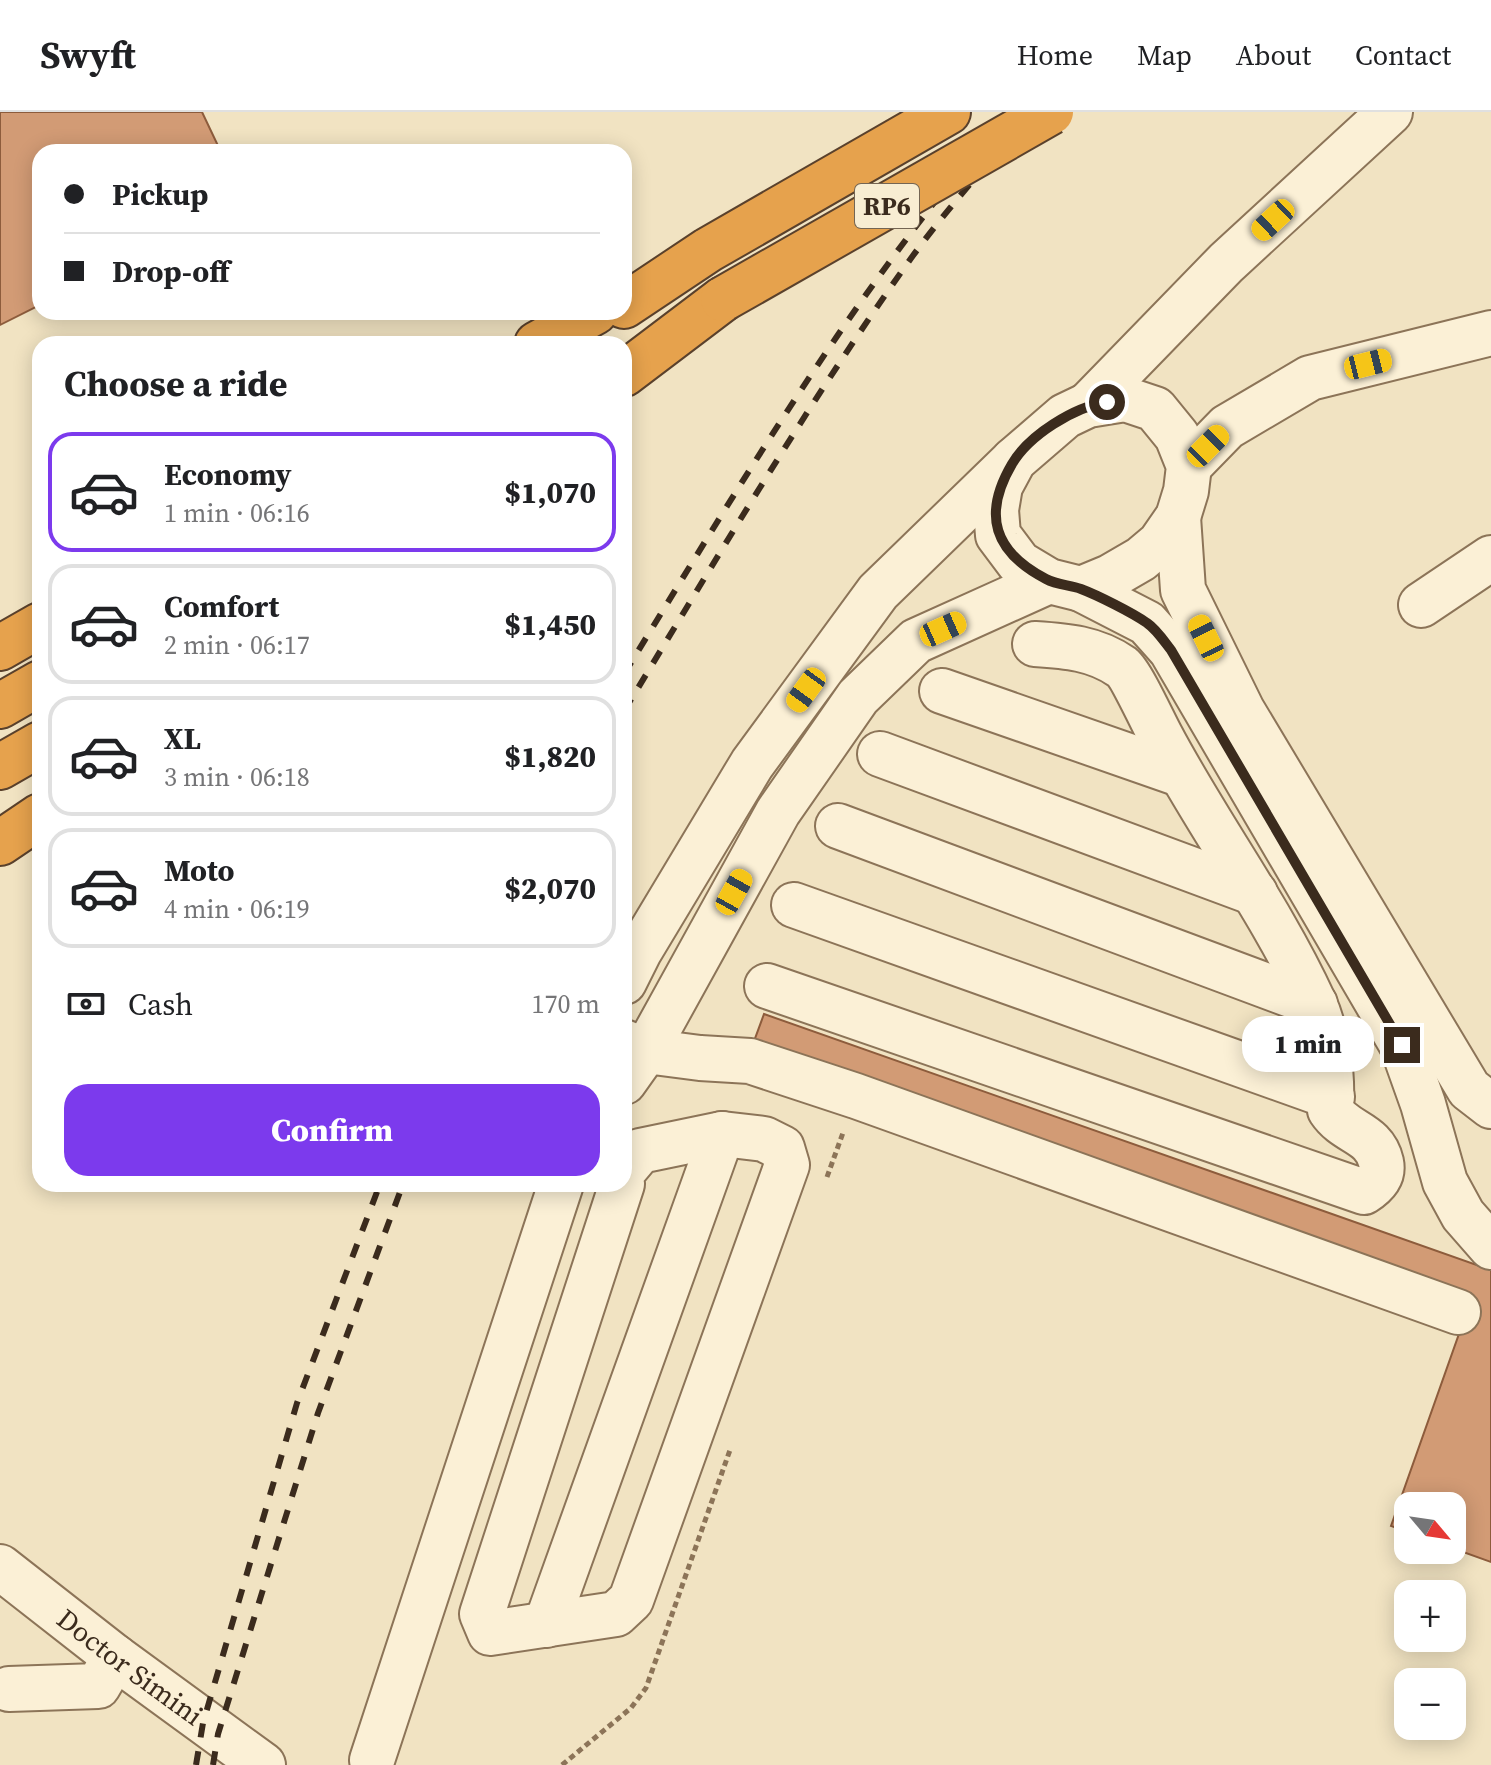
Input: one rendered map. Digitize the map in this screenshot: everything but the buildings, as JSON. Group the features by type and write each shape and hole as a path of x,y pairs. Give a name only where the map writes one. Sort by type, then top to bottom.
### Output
{"highway":[{"name":"RP6","path":"632,301 708,250 948,112"},
{"name":"RP6","path":"632,360 723,299 1051,112"},
{"path":"632,292 708,250"},
{"path":"632,368 723,299"},
{"path":"552,336 580,320"},
{"path":"580,336 604,320"},
{"path":"0,648 32,630"},
{"path":"0,706 32,688"},
{"path":"0,767 32,749"},
{"path":"0,843 32,821"}],"lane":[{"path":"1088,405 1226,263 1390,112"},
{"path":"1189,466 1227,427 1310,378 1491,333"},
{"path":"632,966 752,764 878,592 1014,460 1065,416 1088,405 1125,399 1155,409 1177,436 1189,466 1178,517 1160,543 1141,559 1110,577 1065,585 916,641 858,697 778,812 632,1056"},
{"path":"1014,460 1000,486 996,510 998,535 1019,563 1147,623 1171,650 1402,1045 1445,1182 1463,1215 1491,1247"},
{"path":"1178,517 1183,590 1242,710 1469,1089 1491,1106"},
{"path":"1421,605 1491,558"},
{"path":"1035,644 1081,647 1124,668 1180,774 1255,893 1315,1004 1327,1037 1332,1097 1330,1110 1338,1122 1367,1138 1378,1150 1445,1182"},
{"path":"942,691 1180,774"},
{"path":"880,754 1255,893"},
{"path":"838,826 1315,1004"},
{"path":"794,905 1332,1097"},
{"path":"767,986 1364,1192 1376,1184 1382,1169 1378,1150"},
{"path":"632,1058 750,1061 856,1096 1458,1312"},
{"path":"1378,1150 1423,1104"},
{"path":"619,1192 482,1614 490,1633 616,1614 631,1600 787,1165 782,1148 764,1139 722,1134 640,1151 632,1164"},
{"path":"546,1625 722,1134"},
{"path":"376,1763 558,1192"},
{"name":"Doctor Simini","path":"0,1567 115,1657 263,1765"},
{"path":"9,1689 98,1686 115,1657"}],"railway":[{"path":"632,661 758,456 852,314 954,178 1009,112"},
{"path":"632,698 759,489 865,325 933,230 1033,112"},
{"path":"196,1765 203,1723 297,1403 377,1192"},
{"path":"213,1765 218,1734 318,1413 400,1192"}],"route":[{"path":"1107,402 1088,405 1065,416 1014,460 1000,486 996,510 998,535 1019,563 1049,581 1081,589 1147,623 1171,650 1402,1045"}]}
